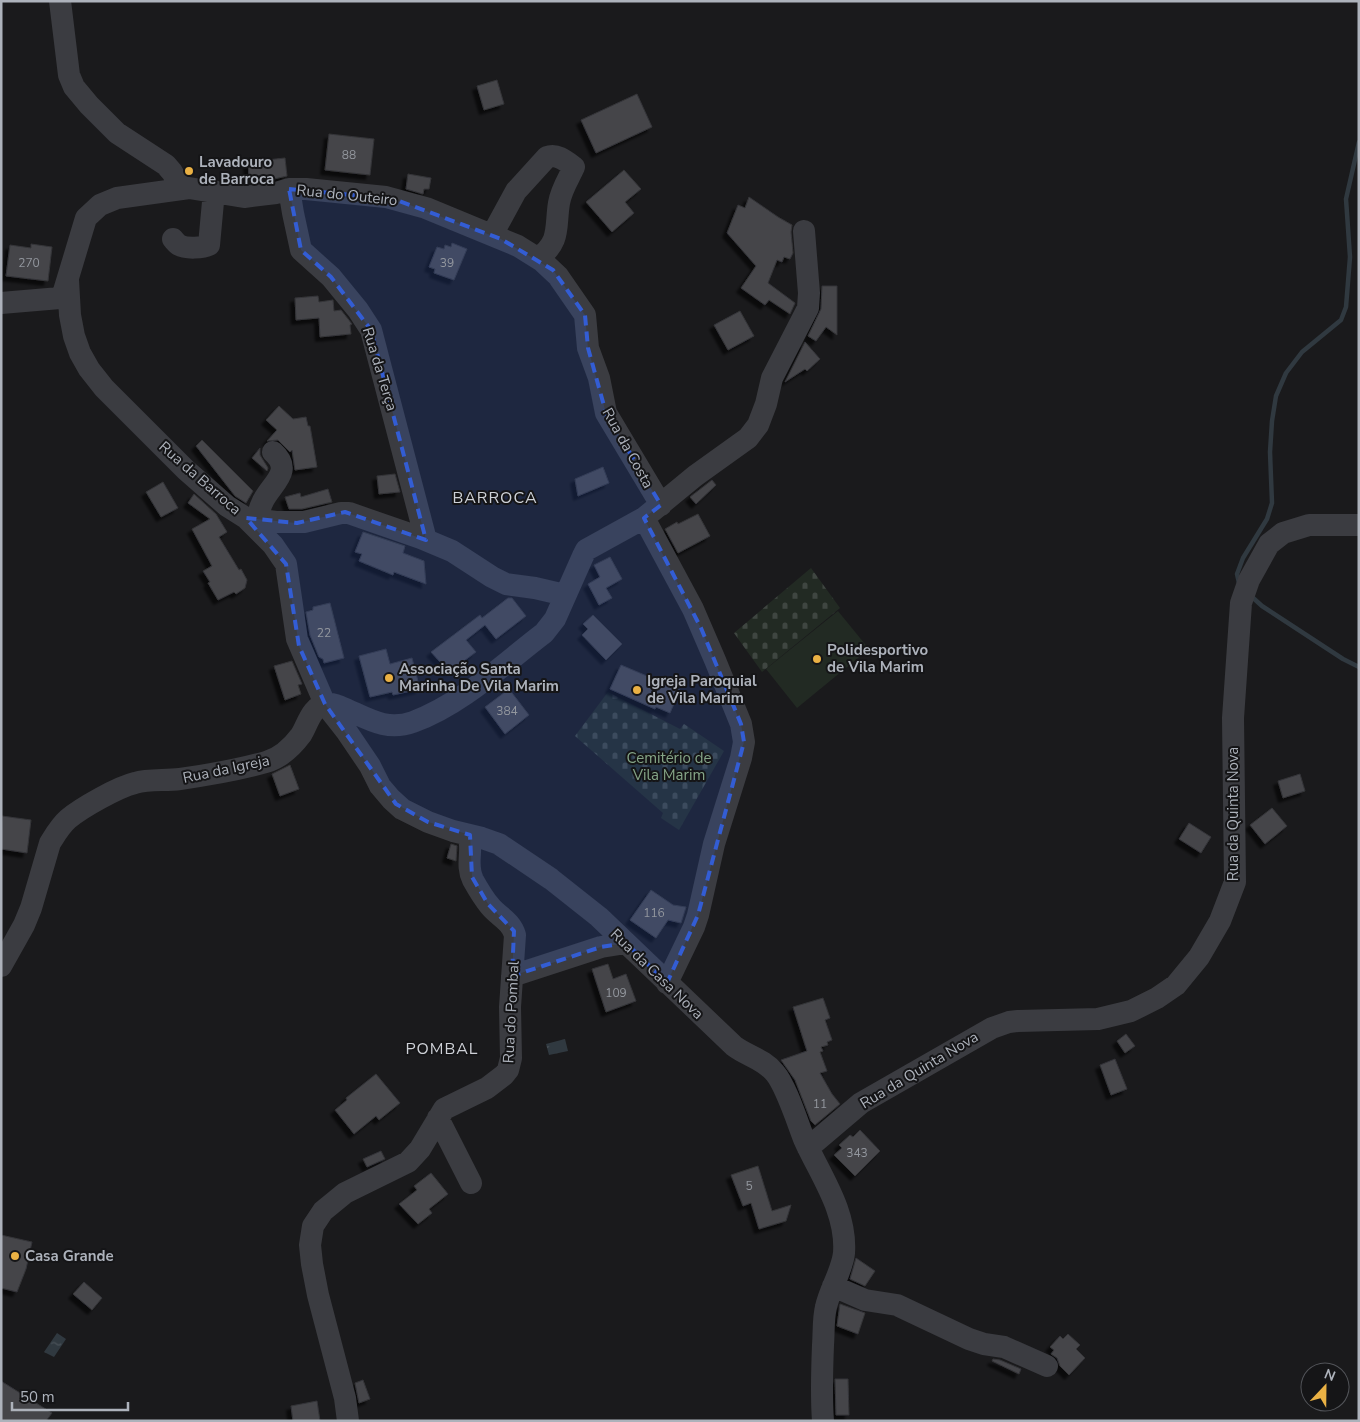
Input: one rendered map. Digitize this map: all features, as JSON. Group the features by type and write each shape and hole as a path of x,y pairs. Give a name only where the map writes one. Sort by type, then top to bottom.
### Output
{"street":[{"path":"60,1 69,75 74,87 117,133 166,166 182,189"},
{"path":"492,235 513,195 522,184 547,157 552,155 558,157 574,167 561,196 555,238 549,248 538,258"},
{"name":"Rua do Outeiro","path":"1,303 60,298 68,279 84,224 93,210 105,202 117,198 182,189 196,188 250,197 289,190 315,189 394,199 426,208 510,242 538,258"},
{"name":"Rua da Terça","path":"289,190 292,213 301,250 331,277 370,330 426,540"},
{"path":"173,239 183,247 204,247 209,245 214,191"},
{"path":"325,704 339,706 376,723 392,727 412,723 448,706 544,633 555,619 586,550 653,512 695,476 748,438 758,425 766,404 772,378 808,308 809,292 804,231"},
{"name":"Rua da Costa","path":"538,258 558,276 585,315 588,348 599,378 606,413 653,512 741,724 744,742 743,753 710,859 698,915 667,983"},
{"name":"Rua da Barroca","path":"68,279 70,315 74,336 80,354 94,375 104,388 186,470 227,506 251,519 297,522 345,512 426,540 458,554 506,584 565,595"},
{"path":"273,452 281,461 282,468 279,477 251,519 286,564 297,639 325,704 362,754 380,786 396,804 428,822 468,835"},
{"name":"Rua da Quinta Nova","path":"808,1148 861,1103 992,1028 1018,1021 1098,1019 1120,1015 1149,1002 1176,985 1199,957 1220,921 1235,882 1233,718 1241,603 1249,580 1269,544 1283,533 1309,525 1359,525"},
{"name":"Rua da Igreja","path":"1,966 24,925 31,908 50,843 68,819 107,796 136,783 181,779 273,760 291,747 315,710 325,704"},
{"name":"Rua da Casa Nova","path":"468,835 499,844 580,901 734,1046 745,1054 764,1063 776,1073 808,1148 833,1198 843,1235 844,1257 826,1307 824,1322 822,1370 823,1421"},
{"name":"Rua do Pombal","path":"348,1421 345,1398 318,1295 312,1264 310,1245 313,1226 323,1211 345,1193 399,1167 415,1156 438,1118 448,1106 491,1086 508,1070 511,1058 510,1007 514,931 510,924 488,904 472,877 469,866 471,845 468,835"},
{"path":"512,976 601,947 626,944"},
{"path":"438,1118 471,1183"},
{"path":"833,1286 865,1300 897,1305 969,1339 1004,1348 1047,1366"}],"highlighted area":[{"path":"289,189 394,199 501,239 553,270 585,315 588,348 606,413 661,505 644,518 701,628 741,724 744,742 698,915 667,983 626,943 601,947 512,976 514,931 488,904 472,877 470,835 428,822 396,804 325,704 299,646 286,564 246,518 297,523 345,512 426,540 371,330 331,277 301,250"}],"green space":[{"path":"811,568 840,608 762,672 734,633"},
{"name":"Polidesportivo de Vila Marim","path":"838,611 869,649 797,708 766,669"},
{"name":"Cemitério de Vila Marim","path":"608,692 680,729 684,724 724,751 679,830 661,818 663,813 575,736"}],"water":[{"path":"565,1039 568,1051 549,1055 546,1044"},
{"path":"57,1333 66,1339 54,1357 44,1352"}],"building":[{"path":"497,80 504,104 484,110 477,86"},
{"path":"637,94 652,127 596,153 581,120"},
{"path":"329,134 374,139 370,175 325,170"},
{"path":"285,158 287,176 265,181 264,175 249,177 248,162"},
{"path":"624,170 641,189 625,202 634,213 612,232 586,202"},
{"path":"408,174 431,178 429,189 424,189 423,194 406,189"},
{"path":"749,197 792,225 793,253 790,259 784,257 782,262 777,260 768,283 795,303 790,314 769,300 765,305 741,288 756,266 727,233 738,205 745,208"},
{"path":"452,243 467,249 454,280 434,273 435,269 429,267 437,247 444,249 445,245 451,247"},
{"path":"31,244 52,247 48,281 6,276 10,245 31,248"},
{"path":"822,286 837,286 837,335 826,327 816,341 808,336 821,309"},
{"path":"318,296 319,302 333,300 334,311 341,310 352,324 350,325 351,334 320,337 319,318 296,320 295,298"},
{"path":"740,311 754,336 728,350 714,325"},
{"path":"805,342 820,359 807,371 805,369 785,382"},
{"path":"279,406 293,419 306,417 308,426 310,426 317,467 295,470 292,450 290,452 278,440 267,441 277,430 266,420"},
{"path":"202,440 253,491 246,503 235,496 196,446"},
{"path":"260,448 260,455 268,468 267,471 252,458"},
{"path":"603,467 609,483 578,496 575,479"},
{"path":"395,474 400,492 379,494 377,476"},
{"path":"712,480 716,485 696,504 690,497"},
{"path":"163,482 178,508 161,517 146,492"},
{"path":"328,489 332,502 302,509 289,509 285,497 300,493 301,497"},
{"path":"194,494 216,514 227,532 219,537 247,580 245,588 236,594 234,592 218,600 203,571 212,566 192,529 210,519 188,503"},
{"path":"698,514 710,536 678,553 665,529"},
{"path":"363,532 405,546 403,553 424,561 426,584 394,572 393,575 359,561 362,554 355,552"},
{"path":"610,557 622,579 606,588 612,598 599,605 588,584 600,577 594,565"},
{"path":"508,598 512,598 526,616 496,639 485,625 466,640 476,652 449,672 431,652 480,615 482,618"},
{"path":"330,603 344,658 324,663 323,659 319,657 310,635 306,612 313,610 313,607"},
{"path":"593,615 622,644 606,660 582,635 588,629 583,624"},
{"path":"386,649 390,664 412,658 420,689 393,695 392,692 370,697 359,656"},
{"path":"292,661 302,684 298,685 301,694 285,700 274,666"},
{"path":"621,665 680,690 670,713 656,707 655,709 610,689"},
{"path":"509,689 529,715 505,734 485,707"},
{"path":"290,765 299,789 280,796 272,774"},
{"path":"1300,774 1305,791 1283,798 1278,781"},
{"path":"1272,808 1287,826 1265,844 1250,825"},
{"path":"2,816 31,820 27,853 1,849"},
{"path":"1189,823 1211,837 1201,853 1179,839"},
{"path":"451,844 457,846 456,861 447,858"},
{"path":"651,890 673,905 686,907 681,923 668,920 656,938 630,920"},
{"path":"608,964 613,979 626,974 636,1001 606,1012 592,969"},
{"path":"823,998 830,1018 825,1020 832,1040 827,1042 828,1045 821,1047 823,1051 820,1052 827,1071 820,1073 840,1104 815,1125 811,1121 795,1080 781,1060 807,1051 793,1007"},
{"path":"1126,1034 1135,1046 1125,1053 1117,1041"},
{"path":"1115,1059 1127,1089 1111,1095 1100,1065"},
{"path":"376,1074 400,1103 379,1120 376,1116 354,1134 335,1110 347,1100 346,1098"},
{"path":"860,1130 880,1151 855,1176 834,1155 842,1148 839,1145 850,1135 853,1137"},
{"path":"381,1151 385,1159 367,1167 363,1159"},
{"path":"758,1166 772,1211 791,1205 786,1221 759,1229 751,1203 743,1206 731,1175"},
{"path":"431,1173 448,1194 429,1209 432,1213 418,1224 399,1204 417,1190 414,1186"},
{"name":"Casa Grande","path":"1,1235 32,1242 26,1269 17,1292 1,1288"},
{"path":"856,1258 875,1271 865,1286 850,1279"},
{"path":"84,1282 102,1298 92,1310 73,1294"},
{"path":"840,1304 865,1313 858,1334 837,1326"},
{"path":"1068,1334 1080,1345 1076,1349 1085,1358 1069,1375 1060,1366 1057,1358 1051,1354 1054,1350 1050,1347 1060,1336 1063,1339"},
{"path":"993,1359 1021,1369 1019,1374 992,1361"},
{"path":"835,1379 848,1379 849,1415 836,1415"},
{"path":"363,1380 370,1399 359,1403 355,1383"},
{"path":"1,1381 52,1413 46,1421 1,1421"},
{"path":"317,1401 320,1421 293,1421 291,1406"}],"waterway":[{"path":"1239,583 1237,574 1243,558 1267,519 1272,503 1270,452 1276,396 1286,373 1302,352 1341,320 1346,307 1350,257 1346,199 1359,142"},
{"path":"1251,596 1262,606 1343,659 1359,667"}],"place":[{"name":"Lavadouro de Barroca","path":"189,171"},
{"name":"Polidesportivo de Vila Marim","path":"817,659"},
{"name":"Associação Santa Marinha De Vila Marim","path":"389,678"},
{"name":"Igreja Paroquial de Vila Marim","path":"637,690"},
{"name":"Casa Grande","path":"15,1256"}],"district":[{"name":"BARROCA","path":"495,497"},
{"name":"POMBAL","path":"442,1048"}]}
